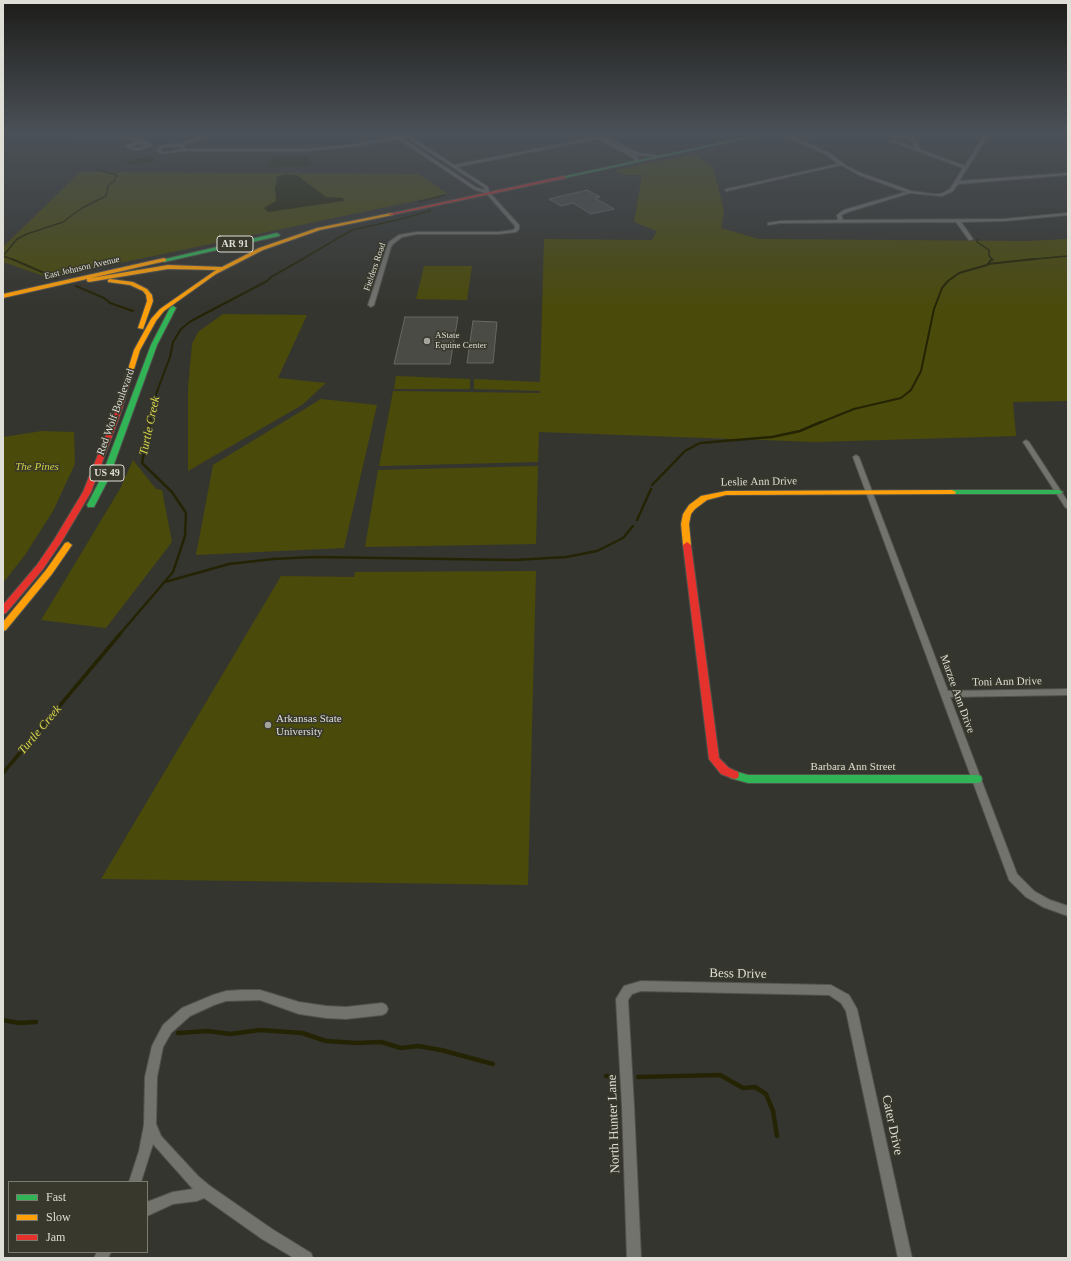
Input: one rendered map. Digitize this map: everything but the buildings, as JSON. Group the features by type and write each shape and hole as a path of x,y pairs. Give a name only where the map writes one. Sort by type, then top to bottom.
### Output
{"main road":[{"name":"Red Wolf Boulevard","path":"3,611 40,567 58,541 87,492 117,415 137,350 153,320 162,310 199,282 221,268 261,249 306,232 483,193"},
{"name":"AR 91","path":"164,260 271,236 306,232"},
{"path":"164,260 186,256 200,256 213,261 221,268"},
{"name":"East Johnson Avenue","path":"4,296 164,260"},
{"name":"AR 91","path":"89,280 168,267 206,269 221,268"},
{"path":"89,280 131,284 145,290 149,295 149,306 136,340 137,350"},
{"name":"East Johnson Avenue","path":"4,296 89,280"},
{"name":"Red Wolf Boulevard","path":"89,510 105,478 154,345 177,299"},
{"name":"Leslie Ann Drive","path":"729,773 714,759 685,524 687,514 692,507 704,498 726,493 1059,492"},
{"path":"3,628 49,572 72,538"},
{"name":"Barbara Ann Street","path":"729,773 748,779 977,779"}],"street":[{"name":"Fielders Road","path":"371,305 391,242 401,236 417,233 499,233 514,231 517,229 517,226 488,193"},
{"path":"841,222 839,216 846,211 907,193"},
{"path":"915,193 939,195 949,193"},
{"path":"770,224 780,222 958,221 1014,219 1068,214"},
{"path":"958,221 971,239"},
{"path":"1026,442 1068,507"},
{"name":"Marzee Ann Drive","path":"856,457 1013,877 1030,894 1047,904 1068,911"},
{"name":"Toni Ann Drive","path":"945,694 1068,692"},
{"name":"Bess Drive","path":"628,990 641,986 831,990 845,999"},
{"name":"North Hunter Lane","path":"628,990 622,999 634,1258"},
{"path":"135,1181 145,1151 150,1125 150,1077 158,1046 167,1029 186,1012 213,1000 241,994 260,996 299,1008 326,1012 346,1013 382,1009"},
{"name":"Cater Drive","path":"845,999 851,1009 905,1258"},
{"path":"150,1125 156,1140 204,1191 267,1234 306,1258"},
{"path":"148,1210 173,1198 197,1194 204,1191"}],"green space":[{"path":"59,193 448,194 49,278 3,262 3,247"},
{"path":"639,193 720,193 724,211 721,228 759,239 1027,241 1068,239 1068,401 1013,402 1016,436 816,442 539,432 538,462 379,466 393,391 540,393 540,391 474,389 474,379 540,382 544,239 652,240 657,231 634,222"},
{"path":"424,266 472,266 467,300 416,299"},
{"path":"223,314 307,315 278,378 326,383 302,405 188,471 188,388 192,344 198,332"},
{"path":"396,376 470,379 470,389 394,389"},
{"path":"321,399 377,405 344,548 196,555 213,465"},
{"name":"The Pines","path":"42,431 74,432 75,464 53,511 25,555 3,583 3,437"},
{"path":"133,460 156,489 162,490 172,542 106,628 41,620 120,489"},
{"path":"538,466 536,544 365,547 378,470"},
{"path":"536,571 528,885 101,879 281,576 354,577 355,572"}],"shaded area":[{"path":"275,193 321,193 326,197 343,198 344,201 268,212 264,208 276,201"}],"waterway":[{"path":"14,260 3,256 17,239 27,234 63,222 82,208 106,196 107,193"},
{"name":"Turtle Creek","path":"419,202 445,195"},
{"name":"Turtle Creek","path":"301,260 352,230 397,220 430,211 430,209"},
{"path":"978,239 977,242 989,250 989,256 992,259"},
{"path":"1030,260 1068,256"},
{"path":"12,259 56,278"},
{"name":"Turtle Creek","path":"150,423 156,394 170,357 173,342 181,329 191,321 267,281 271,277 303,259"},
{"path":"819,423 854,409 901,398 911,390 921,371 934,309 942,288 948,281 959,273 987,265 992,259"},
{"path":"1030,260 1035,259"},
{"path":"1025,260 1030,260"},
{"path":"988,264 1030,260"},
{"path":"76,286 104,298 110,303 133,311"},
{"name":"Turtle Creek","path":"119,635 173,572 185,536 186,513 172,492 142,463 150,422"},
{"path":"652,485 685,451 700,443 772,437 800,431 821,422"},
{"path":"637,520 651,489"},
{"path":"165,582 229,564 273,559 314,557 514,560 566,557 597,551 623,538 633,526"},
{"name":"Turtle Creek","path":"3,773 120,634"},
{"path":"3,1020 19,1023 36,1022"},
{"path":"178,1033 208,1031 230,1034 260,1030 302,1033 326,1041 356,1043 381,1042 401,1048 418,1046 441,1050 493,1064"},
{"path":"638,1077 720,1075 743,1088 755,1087 766,1094 773,1111 777,1136"},
{"path":"606,1076 614,1077"}],"traffic: fast":[{"path":"164,260 277,235"},
{"path":"91,505 105,478 154,345 173,308"},
{"path":"952,492 1059,492"},
{"path":"734,775 748,779 977,779"}],"traffic: slow":[{"path":"128,379 137,350 153,320 162,310 214,273 261,249 319,229 391,214"},
{"path":"3,296 164,260"},
{"path":"89,280 168,267 220,268"},
{"path":"110,281 131,283 145,290 149,295 150,301 141,328"},
{"path":"687,545 685,524 687,514 692,507 704,498 726,493 952,492"},
{"path":"3,628 49,572 68,545"}],"traffic: jam":[{"path":"391,214 490,193"},
{"path":"3,611 40,567 58,541 87,492 117,415 128,379"},
{"path":"687,545 714,759 725,771 734,775"}],"place":[{"name":"AState Equine Center","path":"427,341"},
{"name":"Arkansas State University","path":"268,725"}]}
